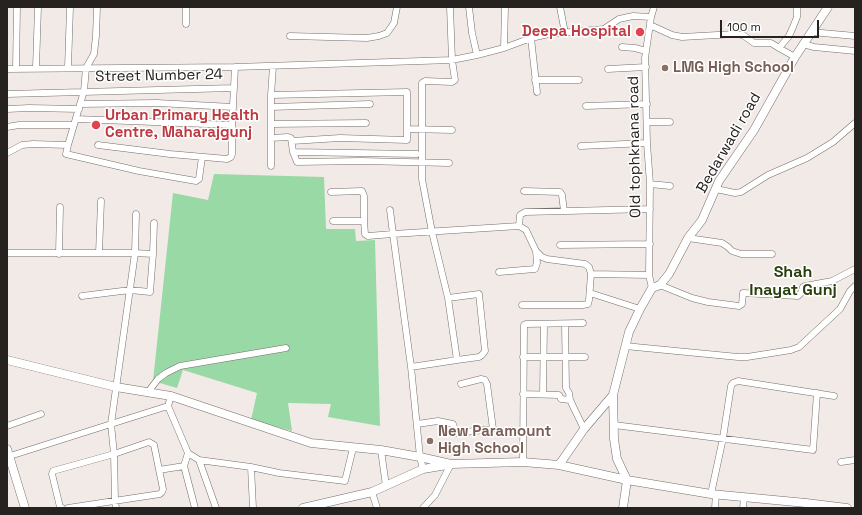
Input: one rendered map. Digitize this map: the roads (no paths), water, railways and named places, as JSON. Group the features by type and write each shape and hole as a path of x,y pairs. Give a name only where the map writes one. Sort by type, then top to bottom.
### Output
{"street":[{"path":"16,68 17,7"},
{"path":"36,68 38,7"},
{"path":"68,68 70,7"},
{"path":"97,7 94,54 86,68 84,91 73,125 66,154 139,171 196,181 199,179 202,157"},
{"path":"186,7 186,24"},
{"path":"290,36 367,38 378,36 387,33 394,23 397,7"},
{"path":"450,7 452,60 456,78 455,81 425,81 422,83 422,179 426,192 432,232 448,298 457,360"},
{"path":"469,7 472,33 477,55"},
{"path":"504,48 505,7"},
{"path":"560,7 565,34"},
{"name":"Old tophknana road","path":"652,288 649,275 650,184 647,143 646,51 654,7"},
{"path":"779,48 789,36 793,28 797,17 797,7"},
{"name":"Bedarwadi road","path":"652,288 660,284 669,274 688,238 702,220 719,181 754,130 794,57 828,7"},
{"path":"7,69 235,67 452,60 504,48 531,38 549,34 565,34 604,29 619,19 633,16 651,17"},
{"path":"650,25 672,35 682,37 735,34 743,35 754,43 771,43 794,57"},
{"path":"811,32 855,36"},
{"path":"531,38 536,92"},
{"path":"803,44 814,47 855,51"},
{"path":"622,47 646,51"},
{"path":"271,166 271,95 273,66"},
{"path":"98,145 202,157 227,159 231,157 235,67"},
{"path":"608,69 646,67"},
{"path":"535,80 579,80"},
{"name":"Street Number 24","path":"7,94 234,88"},
{"path":"271,95 407,92 407,140 340,138 292,141"},
{"path":"7,109 157,104 233,107"},
{"path":"271,107 370,104"},
{"path":"586,106 647,104"},
{"path":"76,119 232,125"},
{"path":"647,122 670,122"},
{"path":"271,124 366,123"},
{"path":"716,190 735,193 747,189 768,175 807,158 834,142 855,123"},
{"path":"7,127 30,125 73,125"},
{"path":"407,129 452,130"},
{"path":"271,138 291,138 293,152 297,162 361,161 449,163"},
{"path":"581,146 647,143"},
{"path":"7,153 22,145 68,144"},
{"path":"293,152 417,154"},
{"path":"650,184 670,186"},
{"path":"331,192 362,191 364,193 365,234 368,236 519,226 526,230 536,251 542,257 585,264 589,267 591,274 588,304 522,305"},
{"path":"524,191 560,192 562,195 564,211"},
{"path":"100,201 100,253"},
{"path":"59,254 60,207"},
{"path":"519,226 520,215 523,212 650,209"},
{"path":"390,210 420,457 423,469"},
{"path":"116,508 114,454 111,424 135,253 136,214"},
{"path":"333,221 364,221"},
{"path":"82,296 130,290 150,292 154,223"},
{"path":"688,238 722,243 728,246 732,251 741,254 772,254"},
{"path":"560,244 650,244"},
{"path":"499,272 535,269 537,263 536,251"},
{"path":"7,253 153,254"},
{"path":"660,284 692,298 739,306 742,304 743,293 798,296 805,286 832,281 855,270"},
{"path":"591,274 649,275"},
{"path":"625,346 738,357 791,350 798,347 840,309 850,291 855,286"},
{"path":"623,508 627,480 617,459 614,439 613,395 629,332 652,288"},
{"path":"590,293 640,309"},
{"path":"410,367 482,355 484,351 479,294 448,298"},
{"path":"523,462 524,325 582,323"},
{"path":"543,394 544,324"},
{"path":"565,324 566,388 570,394 570,400 584,429"},
{"path":"148,392 158,379 180,366 286,348"},
{"path":"523,357 585,357"},
{"path":"7,360 116,387 172,396 311,442 381,450 451,464"},
{"path":"417,424 438,421 453,424 456,433 493,429 487,384 485,380 481,379 461,384"},
{"path":"715,508 713,494 731,386 733,383 738,381 834,396"},
{"path":"614,425 813,450 817,393"},
{"path":"523,394 559,395 561,399 570,400"},
{"path":"559,465 584,429 613,395"},
{"path":"172,396 168,406 188,453 199,460 251,467 279,473 345,480 353,448"},
{"path":"25,508 8,455 168,406"},
{"path":"7,426 41,414"},
{"path":"62,508 60,507 52,474 53,471 152,442 154,445 163,489 160,494 68,508"},
{"path":"381,450 386,486"},
{"path":"188,453 184,466 195,508"},
{"path":"199,460 216,508"},
{"path":"840,462 855,460"},
{"path":"305,508 372,492 423,469 451,464 523,462 559,465 627,480 713,494 744,496 806,505 847,508"},
{"path":"423,508 435,496 451,464"},
{"path":"159,470 184,466"},
{"path":"251,467 253,508"},
{"path":"372,492 377,508"},
{"path":"743,508 744,496"}],"place":[{"name":"Deepa Hospital","path":"640,32"},
{"name":"LMG High School","path":"665,68"},
{"name":"Urban Primary Health Centre, Maharajgunj","path":"96,125"},
{"name":"New Paramount High School","path":"430,441"}],"district":[{"name":"Shah Inayat Gunj","path":"793,282"}]}
